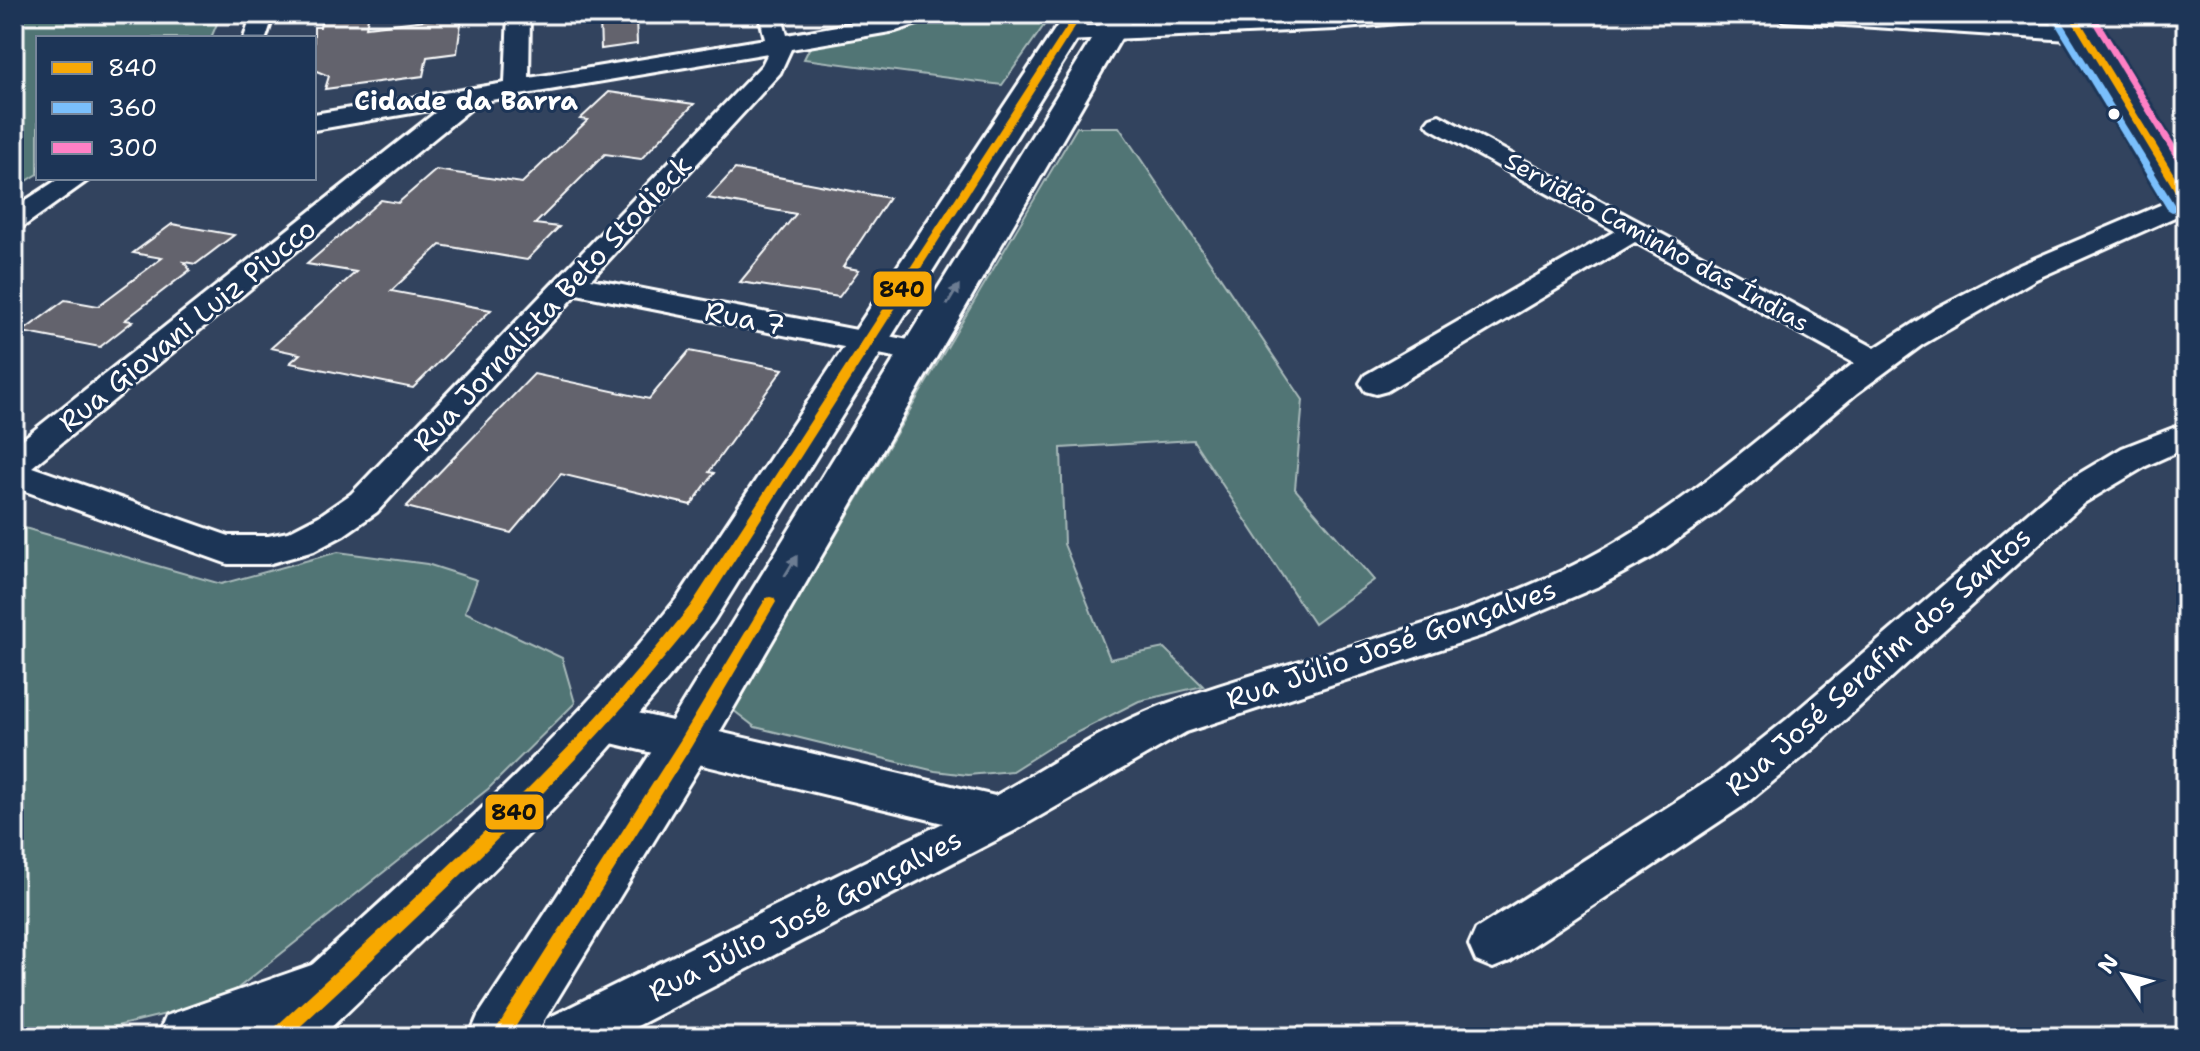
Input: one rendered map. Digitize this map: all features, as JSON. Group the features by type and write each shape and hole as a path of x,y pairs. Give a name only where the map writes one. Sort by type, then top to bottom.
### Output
{"street":[{"path":"256,36 263,14"},
{"path":"517,87 519,14"},
{"path":"316,122 517,87 774,28 896,24 925,14"},
{"path":"1094,23 1336,22 1418,14"},
{"path":"1784,14 2078,24 2186,202"},
{"path":"277,1037 530,798 603,723 663,654 696,609 868,342 1094,23"},
{"path":"499,1037 686,743 919,352 1094,23"},
{"name":"Rua Jornalista Beto Stodieck","path":"14,474 228,550 261,553 301,543 364,503 772,68 780,51 774,28"},
{"name":"Rua Giovani Luiz Piucco","path":"14,464 472,95"},
{"name":"Servidão Caminho das Índias","path":"1439,123 1876,362"},
{"path":"14,220 75,180"},
{"name":"Rua Júlio José Gonçalves","path":"564,1037 999,817 1171,720 1458,628 1576,581 1640,546 1681,519 1876,362 2026,272 2186,202"},
{"path":"1376,383 1636,230"},
{"name":"Rua 7","path":"570,284 919,352"},
{"name":"Rua José Serafim dos Santos","path":"1493,945 1738,784 1801,733 2072,494 2134,457 2186,435"},
{"path":"603,723 999,817"},
{"path":"187,1037 326,990"}],"green space":[{"path":"14,14 221,14 212,36 36,36 36,175 14,189"},
{"path":"943,14 1052,14 1002,85 804,59 811,45 888,32"},
{"path":"1077,127 1119,127 1303,400 1295,489 1374,580 1314,624 1193,440 1061,448 1064,544 1110,659 1164,648 1203,686 1139,701 1058,742 1012,771 968,775 935,771 755,727 733,710"},
{"path":"14,525 221,584 338,552 427,564 477,580 465,612 562,658 575,703 488,789 223,1000 72,1037 42,1032 14,1019"}],"building":[{"path":"323,14 369,14 366,27 462,16 457,53 427,57 423,76 325,89 329,76 316,71 314,27 320,27"},
{"path":"636,18 637,44 601,49 600,20"},
{"path":"609,92 694,104 641,159 605,154 535,224 559,227 527,260 440,245 391,291 491,310 413,388 290,363 300,354 271,348 356,272 307,264 381,200 398,203 436,170 522,183 588,120 580,119"},
{"path":"735,169 889,198 843,267 859,270 839,297 740,282 796,214 708,198"},
{"path":"172,224 234,235 196,264 184,262 190,270 125,320 133,321 100,347 22,332 65,300 98,306 162,258 133,253"},
{"path":"689,351 783,369 709,472 714,473 691,505 561,474 511,533 406,507 534,374 649,399"}],"transit line":[{"name":"840","path":"277,1037 548,778 649,667 696,609 1079,14"},
{"name":"840","path":"2072,14 2186,201"},
{"name":"300","path":"2091,14 2186,170"},
{"name":"360","path":"2058,22 2172,209"},
{"name":"840","path":"499,1037 686,743 770,602"}],"district":[{"name":"Cidade da Barra","path":"466,101"}]}
